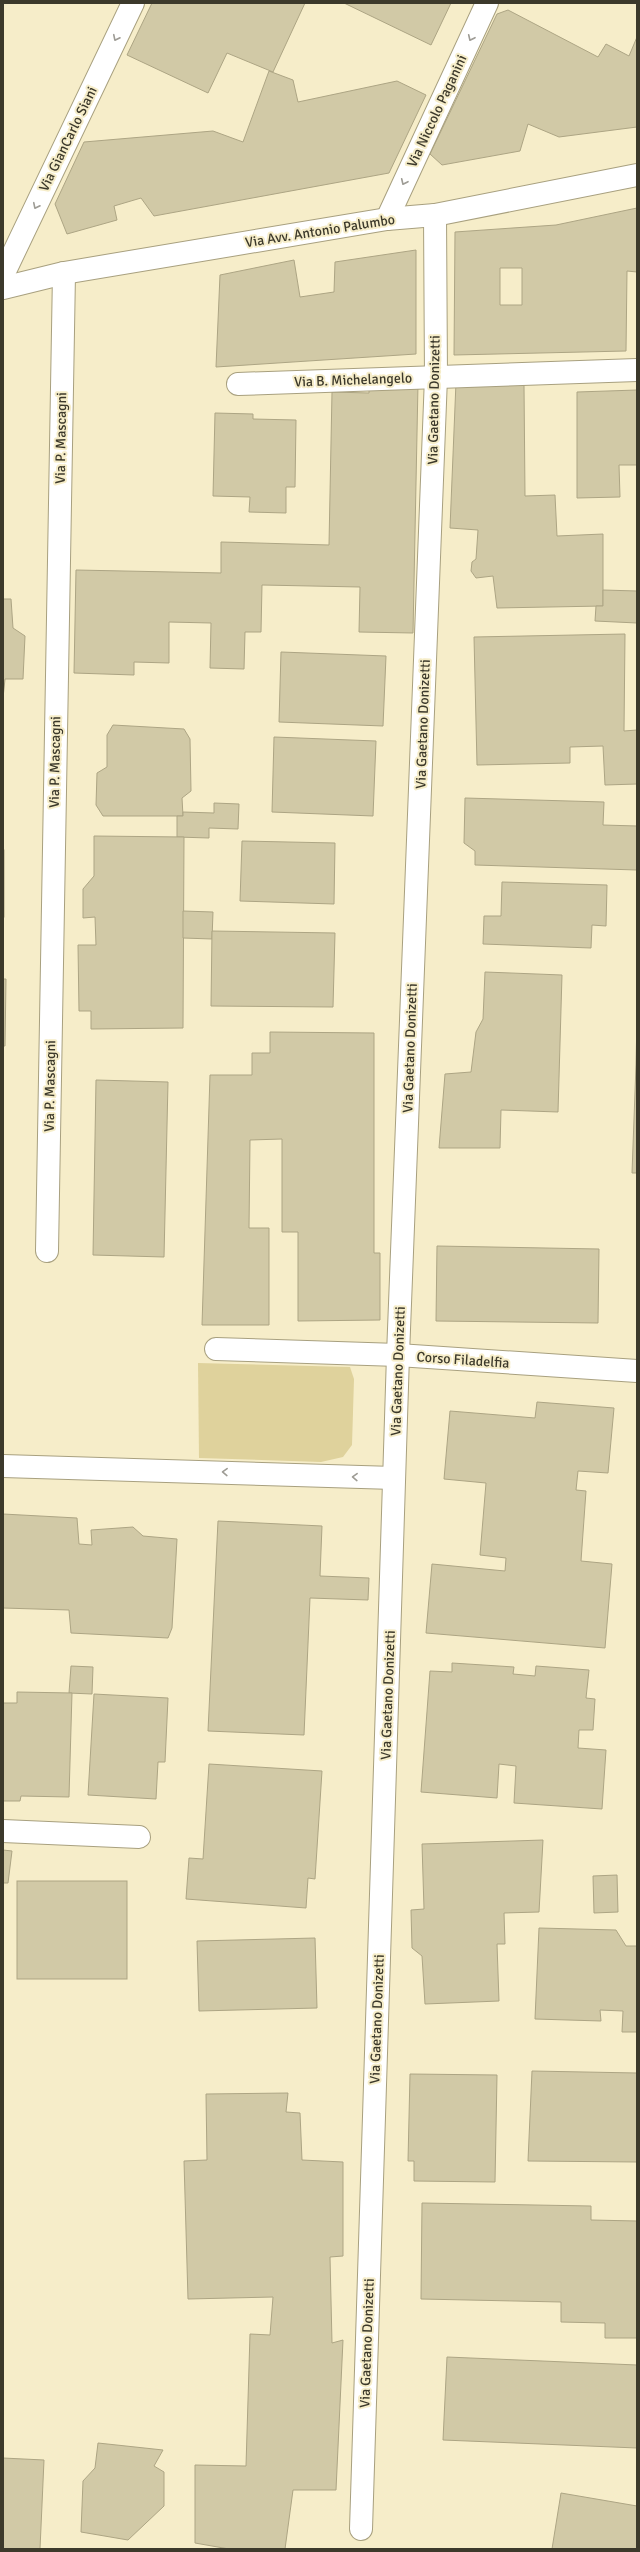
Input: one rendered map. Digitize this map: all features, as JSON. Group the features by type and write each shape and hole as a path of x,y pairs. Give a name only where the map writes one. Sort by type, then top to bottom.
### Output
{"street":[{"name":"Via GianCarlo Siani","path":"3,275 133,3"},
{"name":"Via Niccolo Paganini","path":"387,219 487,3"},
{"name":"Via Avv. Antonio Palumbo","path":"3,288 64,273 387,219 435,215 637,175"},
{"name":"Via Gaetano Donizetti","path":"361,2528 398,1355 436,377 435,215"},
{"name":"Via P. Mascagni","path":"47,1251 64,273"},
{"name":"Via B. Michelangelo","path":"238,384 637,370"},
{"name":"Corso Filadelfia","path":"216,1349 398,1355 637,1371"},
{"path":"3,1466 186,1470 394,1478"},
{"path":"3,1831 139,1836"}],"shaded area":[{"path":"198,1363 350,1367 354,1379 352,1445 343,1457 321,1462 199,1458"}],"building":[{"path":"152,3 305,3 273,72 227,53 208,93 127,55"},
{"path":"344,3 451,3 431,45"},
{"path":"508,10 598,57 606,44 629,56 637,37 637,127 559,137 528,124 520,151 442,165 430,154 497,14"},
{"path":"269,71 293,80 298,102 397,81 426,95 389,173 154,216 141,198 114,206 117,220 67,234 55,204 84,142 213,131 243,142"},
{"path":"637,208 637,272 627,271 626,351 454,355 455,232 556,225","holes":["500,268 522,268 522,305 500,305"]},
{"path":"416,250 416,354 216,367 220,275 294,260 300,297 334,292 335,262"},
{"path":"519,378 524,385 525,496 555,495 557,536 603,534 603,606 497,608 493,576 476,578 471,571 472,562 476,559 478,530 450,528 456,382"},
{"path":"369,382 418,384 413,633 359,632 360,587 262,585 261,632 245,632 244,669 210,668 211,623 169,622 169,663 134,662 134,675 74,673 76,570 221,573 221,542 329,545 332,392 369,393"},
{"path":"637,390 637,465 619,465 620,497 577,498 577,392"},
{"path":"215,413 253,414 253,419 296,420 295,487 286,487 286,513 249,512 250,497 213,496"},
{"path":"603,590 637,591 637,623 595,621 596,606 603,606"},
{"path":"3,599 11,599 13,628 25,636 23,679 5,679 3,698"},
{"path":"625,634 624,731 637,730 637,784 605,785 603,746 570,747 570,763 477,765 474,637"},
{"path":"281,652 386,656 383,726 279,722"},
{"path":"113,725 184,729 190,739 191,791 182,798 183,816 103,816 96,805 97,773 107,767 107,735"},
{"path":"274,737 376,741 373,816 272,812"},
{"path":"465,798 604,802 603,825 637,826 637,870 475,865 475,851 464,843"},
{"path":"214,803 239,804 238,829 209,828 209,838 177,837 177,816 183,816 183,812 214,813"},
{"path":"94,836 184,837 183,1028 91,1029 91,1011 79,1011 78,945 96,945 95,917 83,918 83,889 94,876"},
{"path":"242,841 335,843 334,904 240,901"},
{"path":"4,850 4,917 3,917"},
{"path":"502,882 607,885 606,926 592,925 591,948 483,944 484,916 501,916"},
{"path":"183,911 213,912 212,939 183,938"},
{"path":"212,931 335,933 333,1007 211,1006"},
{"path":"485,972 562,975 558,1112 501,1110 500,1148 439,1148 445,1074 471,1072 476,1032 483,1019"},
{"path":"3,979 6,979 5,1046 3,1046"},
{"path":"637,1017 637,1065 636,1065"},
{"path":"270,1032 374,1033 374,1253 380,1253 380,1320 298,1321 298,1232 282,1232 282,1139 250,1140 249,1228 269,1228 269,1325 202,1325 210,1075 252,1075 252,1053 270,1053"},
{"path":"636,1065 637,1173 632,1173"},
{"path":"96,1080 168,1082 164,1257 93,1255"},
{"path":"437,1246 599,1249 598,1323 436,1321"},
{"path":"537,1402 614,1408 608,1473 578,1471 576,1490 586,1491 581,1561 612,1564 605,1648 426,1633 432,1564 505,1571 506,1558 480,1555 486,1483 444,1479 450,1411 535,1418"},
{"path":"3,1514 77,1518 79,1544 92,1545 91,1530 133,1527 143,1536 177,1539 172,1628 168,1638 71,1633 69,1610 3,1608"},
{"path":"218,1521 322,1526 320,1576 369,1578 368,1600 310,1598 304,1735 208,1731"},
{"path":"452,1663 514,1667 513,1674 535,1676 536,1666 589,1670 586,1698 595,1699 593,1730 579,1730 578,1748 606,1750 602,1809 514,1803 516,1766 499,1764 497,1798 421,1792 430,1671 452,1672"},
{"path":"71,1666 93,1667 92,1694 69,1693"},
{"path":"17,1692 72,1693 69,1797 21,1796 20,1801 3,1801 3,1703 17,1703"},
{"path":"94,1694 168,1698 165,1762 158,1762 156,1799 88,1795"},
{"path":"209,1764 322,1771 315,1879 308,1878 306,1908 186,1899 189,1858 203,1859"},
{"path":"543,1840 539,1912 504,1913 505,1944 497,1944 499,2001 425,2004 422,1956 412,1948 411,1910 424,1909 422,1844"},
{"path":"3,1850 12,1851 8,1883 3,1883"},
{"path":"617,1875 618,1912 594,1913 593,1876"},
{"path":"17,1881 127,1881 127,1979 17,1979"},
{"path":"539,1928 616,1930 626,1946 637,1946 637,2032 622,2032 623,2011 600,2010 601,2021 535,2019"},
{"path":"315,1938 317,2008 199,2011 197,1941"},
{"path":"532,2071 637,2073 637,2162 528,2161"},
{"path":"410,2074 497,2075 495,2182 414,2181 414,2161 408,2161"},
{"path":"288,2093 286,2112 300,2113 302,2160 343,2162 343,2256 330,2257 332,2343 343,2340 336,2490 293,2490 285,2549 229,2549 195,2543 195,2465 246,2466 250,2334 270,2335 273,2297 188,2299 184,2161 207,2160 206,2094"},
{"path":"422,2203 591,2206 591,2220 637,2221 637,2338 605,2338 605,2323 561,2322 561,2302 421,2299"},
{"path":"447,2357 637,2365 637,2448 443,2440"},
{"path":"98,2443 163,2450 154,2466 164,2472 164,2506 128,2540 81,2532 83,2481 95,2468"},
{"path":"3,2458 44,2460 40,2549 3,2549"},
{"path":"561,2493 637,2506 637,2549 552,2549"}]}
